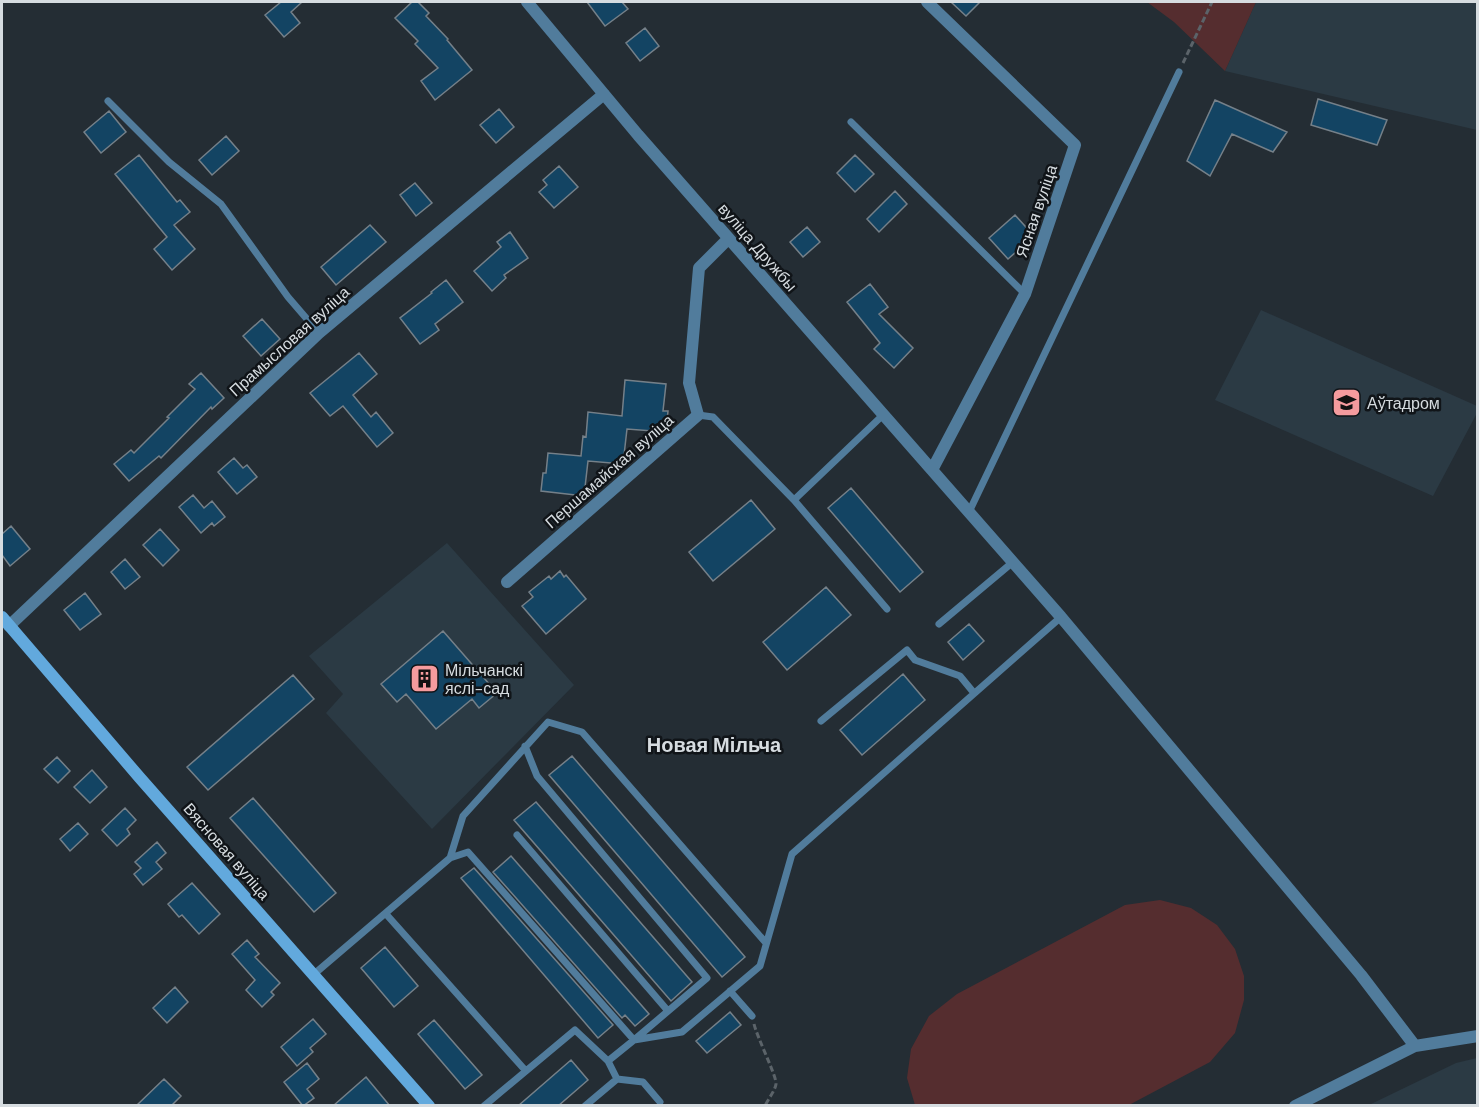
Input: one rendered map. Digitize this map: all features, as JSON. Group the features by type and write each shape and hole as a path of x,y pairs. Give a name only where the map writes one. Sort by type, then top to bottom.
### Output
{"street":[{"name":"вуліца Дружбы","path":"527,2 728,239 1061,617 1361,975 1415,1046"},
{"name":"Ясная вуліца","path":"927,2 1075,145 1024,294 932,470"},
{"name":"Прамысловая вуліца","path":"5,621 319,333 604,94"},
{"name":"Першамайская вуліца","path":"507,582 698,415 689,383 699,268 728,239"},
{"name":"Вясновая вуліца","path":"5,621 429,1106"},
{"path":"1295,1106 1415,1046 1478,1036"}],"lane":[{"path":"969,512 1179,72"},
{"path":"108,101 169,162 221,204 288,297 319,333"},
{"path":"851,122 1024,294"},
{"path":"698,415 713,417 794,500 887,609"},
{"path":"794,500 883,415"},
{"path":"939,624 1013,562"},
{"path":"634,1040 682,1032 760,966 792,854 1061,617"},
{"path":"821,721 907,650 915,660 960,676 974,693"},
{"path":"450,858 463,816 548,722 582,732 766,944"},
{"path":"525,746 537,776 707,978 608,1061"},
{"path":"517,835 668,1011"},
{"path":"314,975 450,858 468,852 634,1040"},
{"path":"386,914 525,1070"},
{"path":"730,991 752,1016"},
{"path":"484,1106 575,1030 608,1061 617,1078"},
{"path":"585,1106 617,1078 643,1082 660,1102"}],"path":[{"path":"1179,72 1212,2"},
{"path":"752,1016 763,1052 776,1078 776,1085 765,1106"}],"shaded area":[{"path":"1147,2 1256,2 1225,71 1174,22"},
{"path":"1256,2 1477,2 1477,130 1225,71"},
{"name":"Аўтадром","path":"1261,310 1477,406 1477,413 1433,496 1215,400"},
{"path":"447,543 574,685 432,829 326,713 343,694 309,656"},
{"path":"1160,900 1191,908 1217,925 1235,949 1244,976 1244,1000 1235,1033 1210,1062 1129,1105 915,1105 907,1078 911,1049 929,1016 957,994 1125,905"},
{"path":"1477,1058 1477,1105 1369,1105 1456,1063"}],"building":[{"path":"281,2 302,2 291,12 300,23 284,37 265,15"},
{"path":"412,2 418,2 429,13 426,16 448,39 472,70 435,100 421,81 438,68 415,44 418,41 395,18"},
{"path":"587,2 622,2 628,9 605,26"},
{"path":"951,2 980,2 966,16"},
{"path":"645,28 659,46 640,61 626,43"},
{"path":"1318,99 1387,120 1377,145 1311,125"},
{"path":"1215,100 1287,132 1273,152 1232,134 1210,176 1187,161"},
{"path":"499,109 514,127 496,143 480,125"},
{"path":"109,111 126,132 101,153 84,132"},
{"path":"226,136 239,151 212,175 199,160"},
{"path":"139,155 177,202 180,200 190,212 174,225 195,249 172,270 154,249 167,237 115,174"},
{"path":"855,155 874,174 855,192 837,173"},
{"path":"559,166 578,187 554,208 539,192 547,185 543,180"},
{"path":"415,183 432,203 416,216 400,195"},
{"path":"895,191 907,204 879,232 867,219"},
{"path":"1015,215 1034,236 1008,259 989,238"},
{"path":"370,225 386,242 336,285 321,267"},
{"path":"807,227 820,242 803,257 790,242"},
{"path":"510,232 528,258 504,275 506,278 492,291 474,271 501,247 497,242"},
{"path":"446,280 463,302 435,324 439,330 420,344 400,318"},
{"path":"870,284 888,307 879,314 913,348 894,368 874,349 880,343 847,302"},
{"path":"262,319 280,339 261,356 243,336"},
{"path":"359,353 377,374 353,395 371,417 376,412 393,433 377,447 343,406 330,416 310,393"},
{"path":"201,373 224,398 212,409 211,407 161,458 159,456 129,481 114,464 131,450 134,453 169,418 167,417 195,389 189,384"},
{"path":"625,380 666,384 663,411 668,411 666,432 627,429 623,464 588,461 584,496 541,491 548,453 581,456 583,436 586,437 588,412 622,416"},
{"path":"234,458 243,468 247,465 257,477 237,494 218,472"},
{"path":"851,488 923,572 900,592 828,508"},
{"path":"193,495 204,508 212,501 225,517 214,526 212,523 201,533 179,507"},
{"path":"751,500 775,529 713,581 689,552"},
{"path":"11,526 30,549 10,566 2,555 2,534"},
{"path":"160,529 179,550 163,566 143,545"},
{"path":"125,559 140,577 125,589 111,572"},
{"path":"560,571 586,599 546,634 522,606 533,597 529,592 549,576 551,579"},
{"path":"826,587 851,615 787,670 763,642"},
{"path":"85,593 101,614 80,630 64,610"},
{"path":"969,624 984,641 963,660 948,642"},
{"name":"Мільчанскі яслі-сад","path":"443,631 497,693 479,708 472,699 436,729 406,694 397,702 381,684"},
{"path":"903,674 925,700 862,755 840,730"},
{"path":"293,675 314,699 208,790 187,767"},
{"path":"572,756 745,957 722,977 549,775"},
{"path":"57,757 70,771 58,783 44,769"},
{"path":"92,770 107,787 90,803 74,787"},
{"path":"253,798 336,893 314,912 230,818"},
{"path":"536,802 692,982 671,1001 514,820"},
{"path":"125,808 136,820 127,829 130,834 117,846 102,830"},
{"path":"78,823 88,834 70,851 60,839"},
{"path":"157,842 166,853 156,862 162,869 143,885 134,874 141,868 135,862"},
{"path":"511,856 649,1014 635,1026 625,1015 622,1018 493,872"},
{"path":"474,868 613,1025 598,1038 461,878"},
{"path":"192,883 220,914 199,934 182,915 179,917 168,904"},
{"path":"247,940 259,954 255,957 280,983 271,992 274,995 262,1007 246,990 255,980 232,954"},
{"path":"385,947 418,986 394,1007 361,968"},
{"path":"175,987 188,1002 167,1023 153,1008"},
{"path":"730,1012 741,1025 707,1053 696,1041"},
{"path":"313,1019 326,1034 310,1048 313,1052 297,1066 281,1047"},
{"path":"434,1020 482,1075 465,1089 418,1034"},
{"path":"571,1060 588,1080 558,1106 518,1106"},
{"path":"307,1063 319,1079 307,1089 314,1098 303,1106 284,1082"},
{"path":"366,1077 390,1106 333,1106"},
{"path":"164,1079 181,1096 171,1106 136,1106"}],"place":[{"name":"Аўтадром","path":"1346,403"},
{"name":"Мільчанскі яслі-сад","path":"424,679"}],"district":[{"name":"Новая Мільча","path":"714,745"}]}
